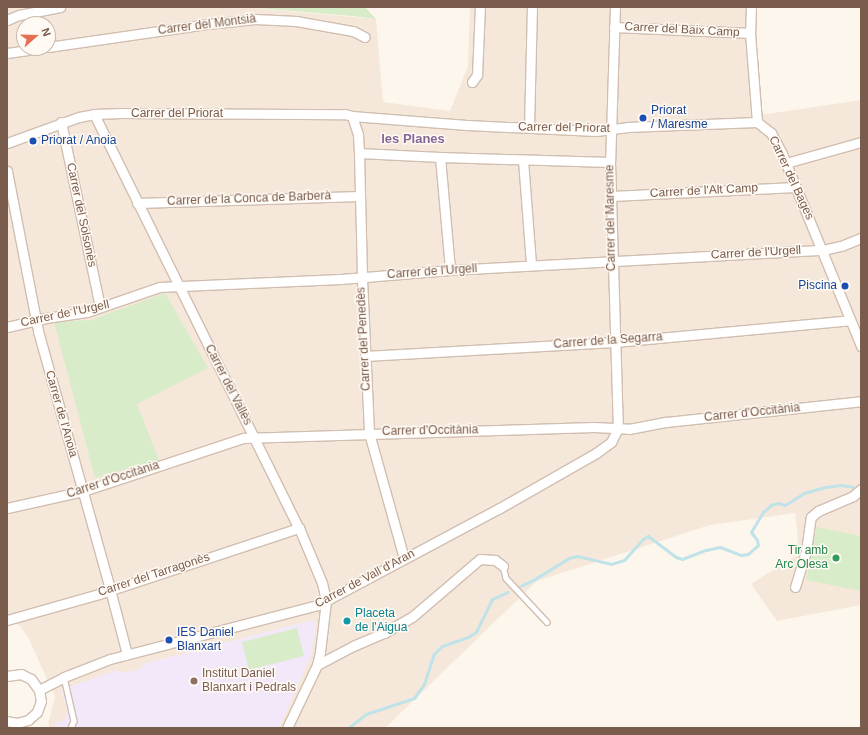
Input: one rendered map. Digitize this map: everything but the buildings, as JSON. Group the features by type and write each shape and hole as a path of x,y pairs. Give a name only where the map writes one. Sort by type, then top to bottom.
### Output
{"street":[{"path":"7,20 19,15 60,7"},
{"path":"472,82 477,75 480,7"},
{"path":"529,128 532,7"},
{"name":"Carrer del Maresme","path":"614,7 610,162 614,342 618,428"},
{"path":"751,7 750,33 757,122"},
{"name":"Carrer del Montsià","path":"56,46 200,25 256,19 296,21 353,32 365,37"},
{"name":"Carrer del Baix Camp","path":"614,27 750,33"},
{"name":"Carrer del Priorat","path":"7,143 61,122 94,114 346,114 352,116 467,124 596,131 757,122"},
{"name":"Carrer del Vallès","path":"94,114 299,528 322,583 326,601 317,665 287,728"},
{"name":"Carrer del Penedès","path":"352,116 358,134 360,153 362,278 369,433 404,558"},
{"name":"Carrer del Solsonès","path":"61,122 100,307"},
{"name":"Carrer del Bages","path":"757,122 771,133 786,163 823,250 861,346"},
{"path":"786,163 861,142"},
{"path":"360,153 610,162"},
{"path":"440,157 450,270"},
{"path":"523,160 531,265"},
{"name":"Carrer de l'Anoia","path":"7,172 35,320 127,654"},
{"name":"Carrer de l'Alt Camp","path":"611,196 796,187"},
{"name":"Carrer de la Conca de Barberà","path":"137,203 360,196"},
{"name":"Carrer de l'Urgell","path":"7,327 35,320 87,312 159,287 178,285 362,278 450,270 531,265 823,250 841,246 861,238"},
{"name":"Carrer de la Segarra","path":"365,356 614,342 850,320"},
{"name":"Carrer d'Occitània","path":"7,508 83,491 239,439 254,436 594,427 630,429 666,422 861,401"},
{"name":"Carrer de Vall d'Aran","path":"39,690 64,677 127,654 311,608 498,509 596,453 611,442 618,428"},
{"path":"795,587 806,551 811,517 818,511 853,496 861,489"},
{"name":"Carrer del Tarragonès","path":"7,620 110,589 299,528"},
{"path":"317,665 335,654 384,633 412,617 480,559 495,560 503,566"},
{"path":"7,675 15,674 26,676 35,683 39,690 40,706 27,724 7,721"}],"lane":[{"path":"503,566 506,578 547,622"},
{"path":"64,677 74,721 71,728"}],"shaded area":[{"path":"7,7 244,7 376,19 383,102 450,111 468,66 470,7 757,7 756,20 761,115 861,100 861,605 777,621 751,584 794,557 798,538 795,513 710,525 537,581 385,728 50,728 48,724 55,697 29,639 20,626 7,619"},
{"name":"Institut Daniel Blanxart i Pedrals","path":"313,620 316,624 311,656 279,728 56,728 55,723 65,720 67,710 61,690 117,670 121,673 140,669 143,664"}],"green space":[{"path":"244,7 365,7 376,19 352,16"},
{"path":"165,293 208,368 137,404 159,460 95,478 54,322 91,320"},
{"name":"Tir amb Arc Olesa","path":"817,527 861,536 861,591 806,580"},
{"path":"297,628 304,656 249,670 242,642"}],"waterway":[{"path":"520,586 533,580 569,558 577,556 611,564 624,560 643,539 648,536 676,557 682,559 706,550 720,547 741,555 748,554 758,545 757,540 751,532 763,512 771,505 778,503 785,505 804,493 825,487 841,485 853,487"},
{"path":"348,728 366,714 414,698 424,684 434,654 442,646 468,637 476,632 492,599 508,592"}],"place":[{"name":"Priorat / Maresme","path":"643,118"},
{"name":"Priorat / Anoia","path":"33,141"},
{"name":"Piscina","path":"845,286"},
{"name":"Tir amb Arc Olesa","path":"836,558"},
{"name":"Placeta de l'Aigua","path":"347,621"},
{"name":"IES Daniel Blanxart","path":"169,640"},
{"name":"Institut Daniel Blanxart i Pedrals","path":"194,681"}],"district":[{"name":"les Planes","path":"413,139"}]}
